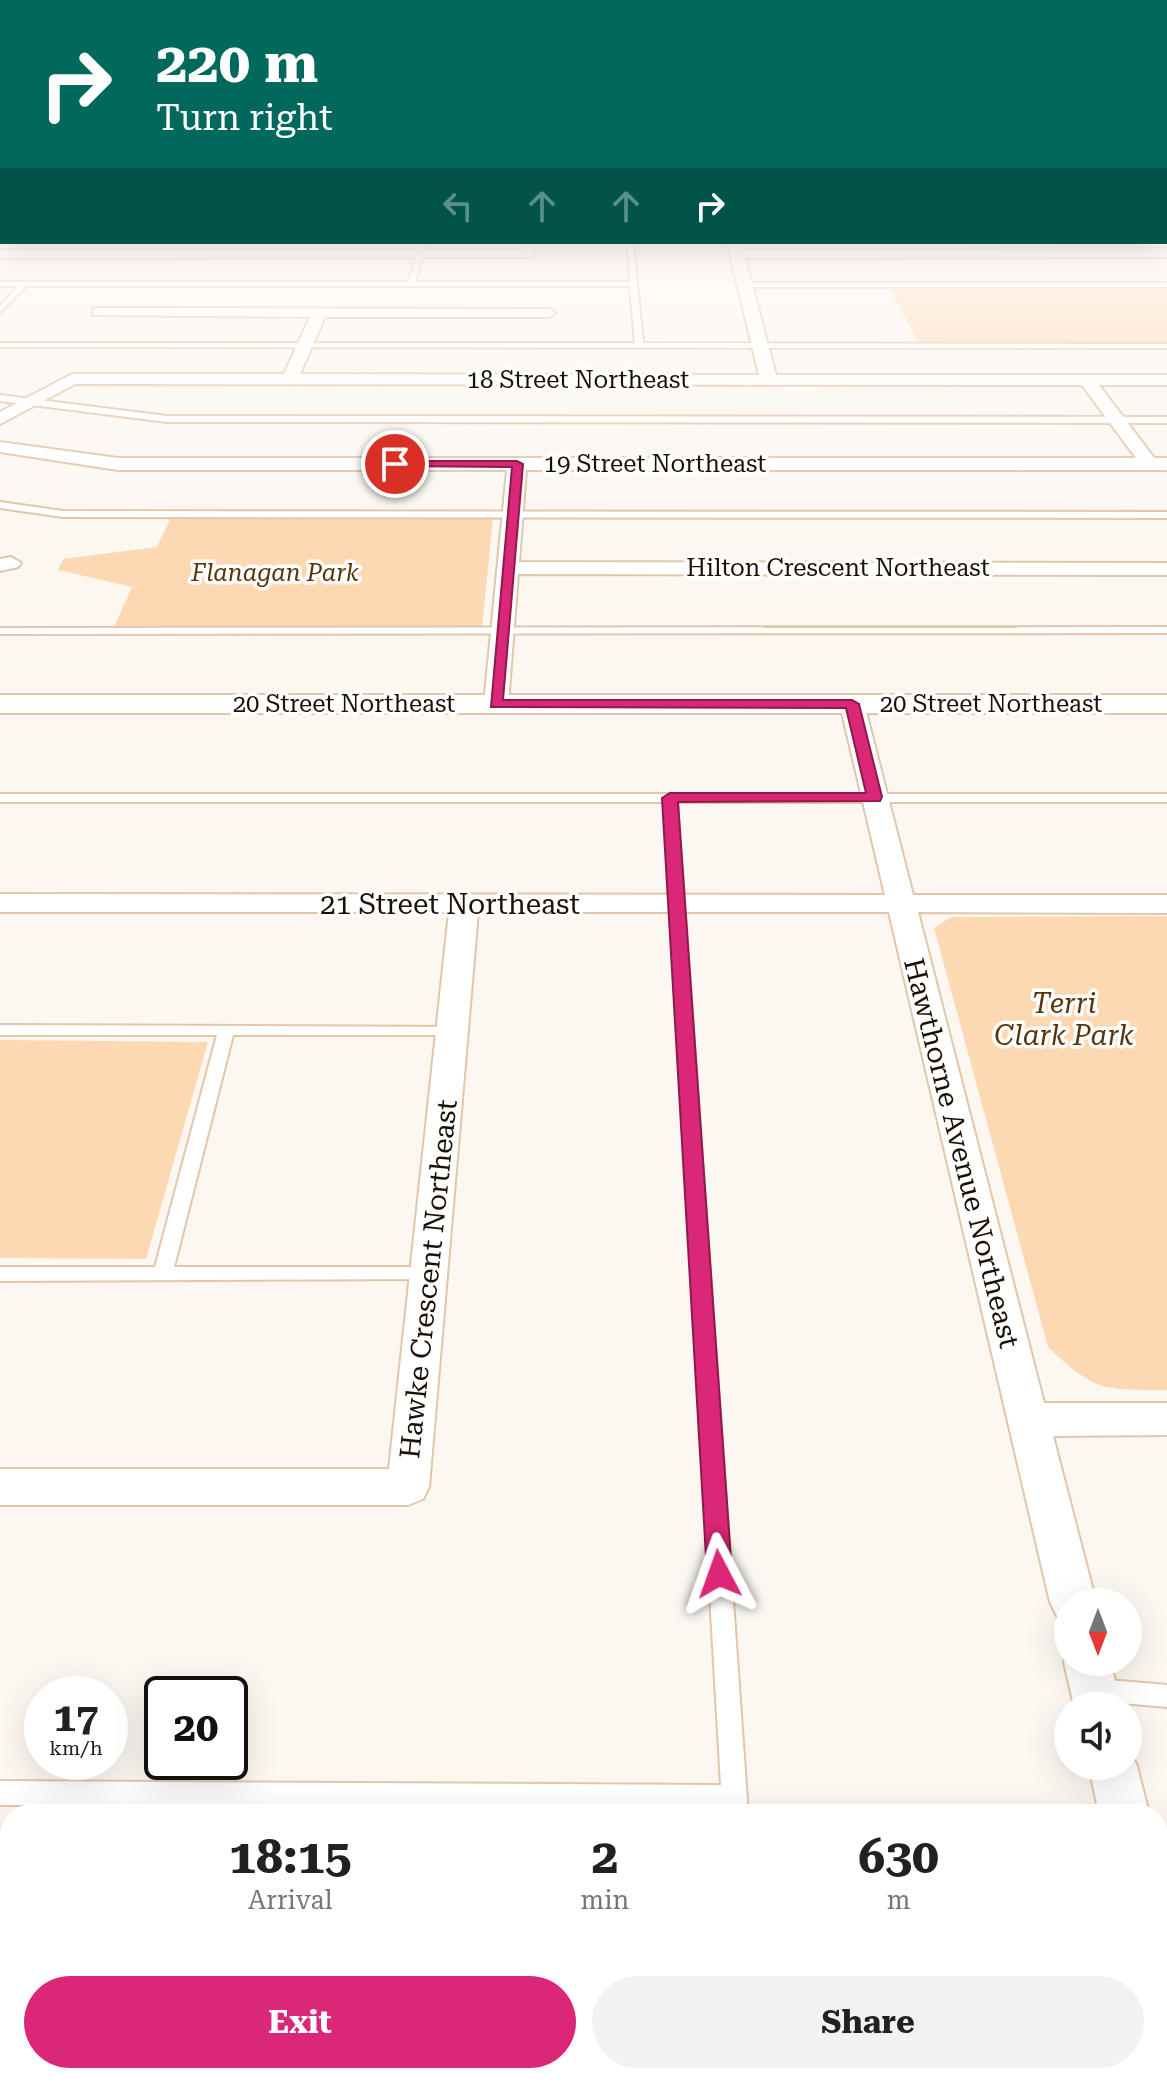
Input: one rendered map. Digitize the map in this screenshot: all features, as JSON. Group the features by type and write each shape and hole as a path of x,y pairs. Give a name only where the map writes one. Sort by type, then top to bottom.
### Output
{"street":[{"path":"750,305 769,380"},
{"path":"98,312 549,313"},
{"path":"290,379 319,313"},
{"name":"18 Street Northeast","path":"0,419 72,379 1167,380"},
{"path":"1087,380 1116,420 1158,464"},
{"name":"19 Street Northeast","path":"0,447 118,464 1158,464"},
{"path":"496,704 517,464"},
{"name":"Hilton Crescent Northeast","path":"509,568 1167,569"},
{"name":"20 Street Northeast","path":"0,704 1167,704"},
{"name":"Hawthorne Avenue Northeast","path":"852,704 1070,1588"},
{"name":"21 Street Northeast","path":"0,903 1167,904"},
{"name":"Hawke Crescent Northeast","path":"0,1487 408,1487 464,903"},
{"path":"1028,1420 1167,1419"},
{"path":"1116,1780 1122,1804"}],"lane":[{"path":"636,305 639,345"},
{"path":"0,345 1167,346"},
{"path":"0,398 167,419 1167,420"},
{"path":"0,505 63,514 1167,515"},
{"path":"0,631 1167,630"},
{"path":"0,798 1167,798"},
{"path":"670,798 734,1804"},
{"path":"0,1030 452,1030"},
{"path":"163,1274 226,1030"},
{"path":"0,1274 429,1274"},
{"path":"1093,1686 1167,1696"},
{"path":"0,1793 221,1804"}],"green space":[{"path":"898,305 1167,305 1167,343 918,343"},
{"name":"Flanagan Park","path":"171,517 493,517 482,628 113,629 132,587 58,570 63,559 157,547"},
{"name":"Terri Clark Park","path":"1167,916 1167,1390 1128,1390 1090,1380 1048,1347 934,928 951,917"},
{"path":"0,1040 208,1042 146,1259 0,1258"}],"route":[{"path":"395,464 517,464 496,704 852,704 875,797 670,798 719,1574"}]}
